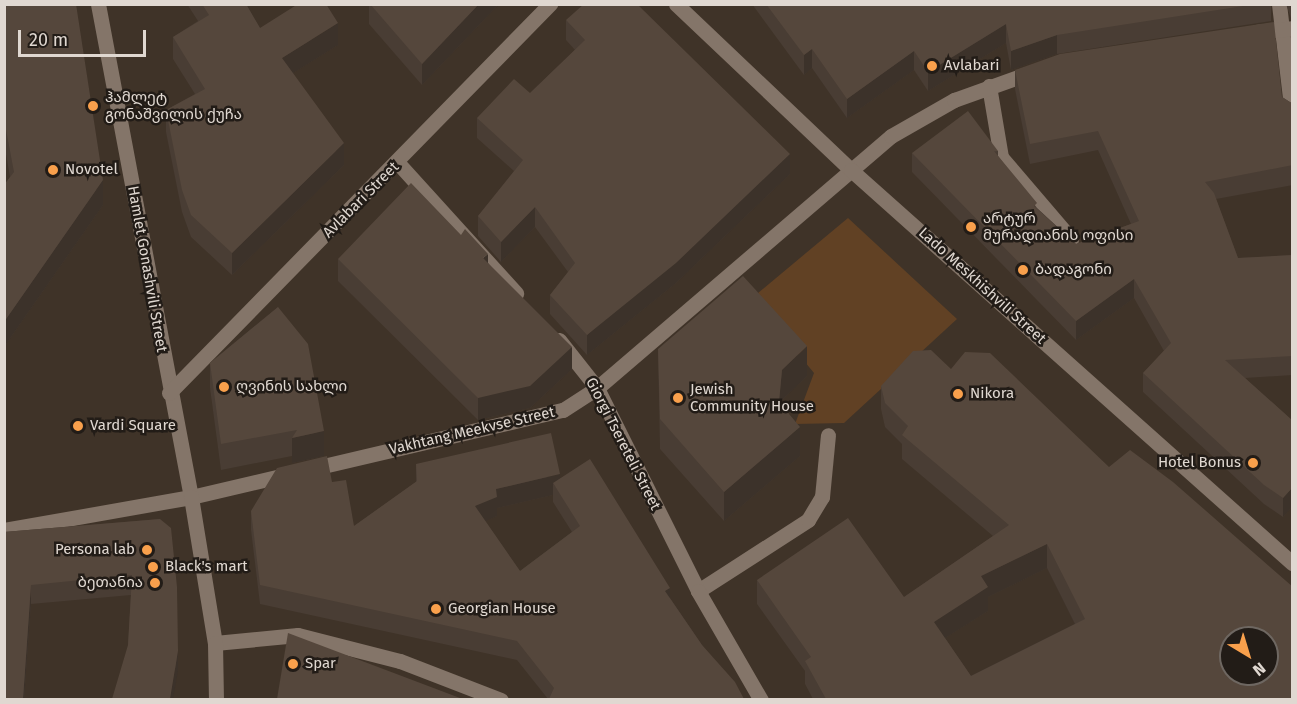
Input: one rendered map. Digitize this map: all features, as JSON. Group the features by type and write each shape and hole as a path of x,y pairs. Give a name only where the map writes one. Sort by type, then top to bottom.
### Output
{"street":[{"name":"Hamlet Gonashvili Street","path":"98,4 169,393 191,497 215,643 216,699"},
{"name":"Avlabari Street","path":"169,393 398,163 550,4"},
{"name":"Lado Meskhishvili Street","path":"676,4 851,170 1293,563"},
{"path":"1279,4 1288,28 1293,114"},
{"path":"1238,35 1288,28"},
{"name":"Vakhtang Meekvse Street","path":"191,497 563,410 597,388 891,136 954,100 1048,67"},
{"path":"989,86 1001,157 1071,239"},
{"path":"398,163 524,301"},
{"name":"Giorgi Tsereteli Street","path":"547,327 597,388 698,591 761,699"},
{"path":"698,591 808,520 822,497 828,435"},
{"path":"4,530 191,497"},
{"path":"215,643 298,635 400,661 501,699"}],"shaded area":[{"path":"848,218 957,319 844,423 795,424 814,373 752,298"}],"building":[{"name":"Novotel","path":"4,4 76,4 103,180 4,322 4,185 14,172 4,119"},
{"path":"202,4 246,4 260,28 298,4 326,4 338,23 282,58 344,143 232,253 191,215 182,190 166,110 205,89 173,37 209,15"},
{"path":"370,4 479,4 422,64"},
{"path":"584,4 637,4 790,154 676,263 587,335 550,295 575,263 535,207 501,242 478,216 523,160 477,118 514,79 530,93 585,40 566,20"},
{"path":"766,4 1256,4 1057,35 1011,51 1006,24 928,72 914,51 847,99 812,49 804,55"},
{"path":"1274,22 1282,97 1293,104 1293,165 1205,182 1214,193 1238,258 1293,255 1293,356 1225,360 1293,421 1293,487 1283,498 1264,485 1143,373 1171,343 1134,279 1076,321 912,153 968,111 998,151 994,151 1037,203 1034,206 1076,244 1139,221 1098,131 1030,144 1015,70 1060,54"},
{"path":"411,183 461,235 465,229 488,254 483,258 572,347 530,386 478,398 338,259"},
{"path":"743,276 807,346 782,370 779,402 800,427 724,492 660,419 658,349"},
{"path":"278,307 308,344 324,431 292,438 297,430 221,444 210,363"},
{"path":"931,350 951,369 965,352 990,353 1109,467 1130,450 1173,482 1293,587 1293,699 826,699 805,661 811,657 757,580 848,518 904,597 1009,525 902,435 908,426 885,403 881,386 913,351","holes":["1047,544 1085,619 971,676 934,622 988,587 981,576"]},
{"path":"551,433 560,474 496,489 497,497 475,506 520,571 580,526 553,483 590,459 670,588 665,591 702,645 735,682 744,699 549,699 554,688 517,641 260,585 251,511 277,468 327,456 332,482 346,480 354,526 417,481 416,464"},
{"path":"160,519 171,528 177,587 178,651 170,699 112,699 128,645 132,575 31,585 23,699 4,699 4,532"},
{"path":"288,633 460,698 277,699"}],"place":[{"name":"Avlabari","path":"932,66"},
{"name":"ჰამლეტ გონაშვილის ქუჩა","path":"93,106"},
{"name":"Novotel","path":"53,170"},
{"name":"არტურ მურადიანის ოფისი","path":"971,227"},
{"name":"ბადაგონი","path":"1023,270"},
{"name":"ღვინის სახლი","path":"224,387"},
{"name":"Nikora","path":"958,394"},
{"name":"Jewish Community House","path":"678,398"},
{"name":"Vardi Square","path":"78,426"},
{"name":"Hotel Bonus","path":"1253,463"},
{"name":"Persona lab","path":"147,550"},
{"name":"Black's mart","path":"153,567"},
{"name":"ბეთანია","path":"155,583"},
{"name":"Georgian House","path":"436,609"},
{"name":"Spar","path":"293,664"}]}
